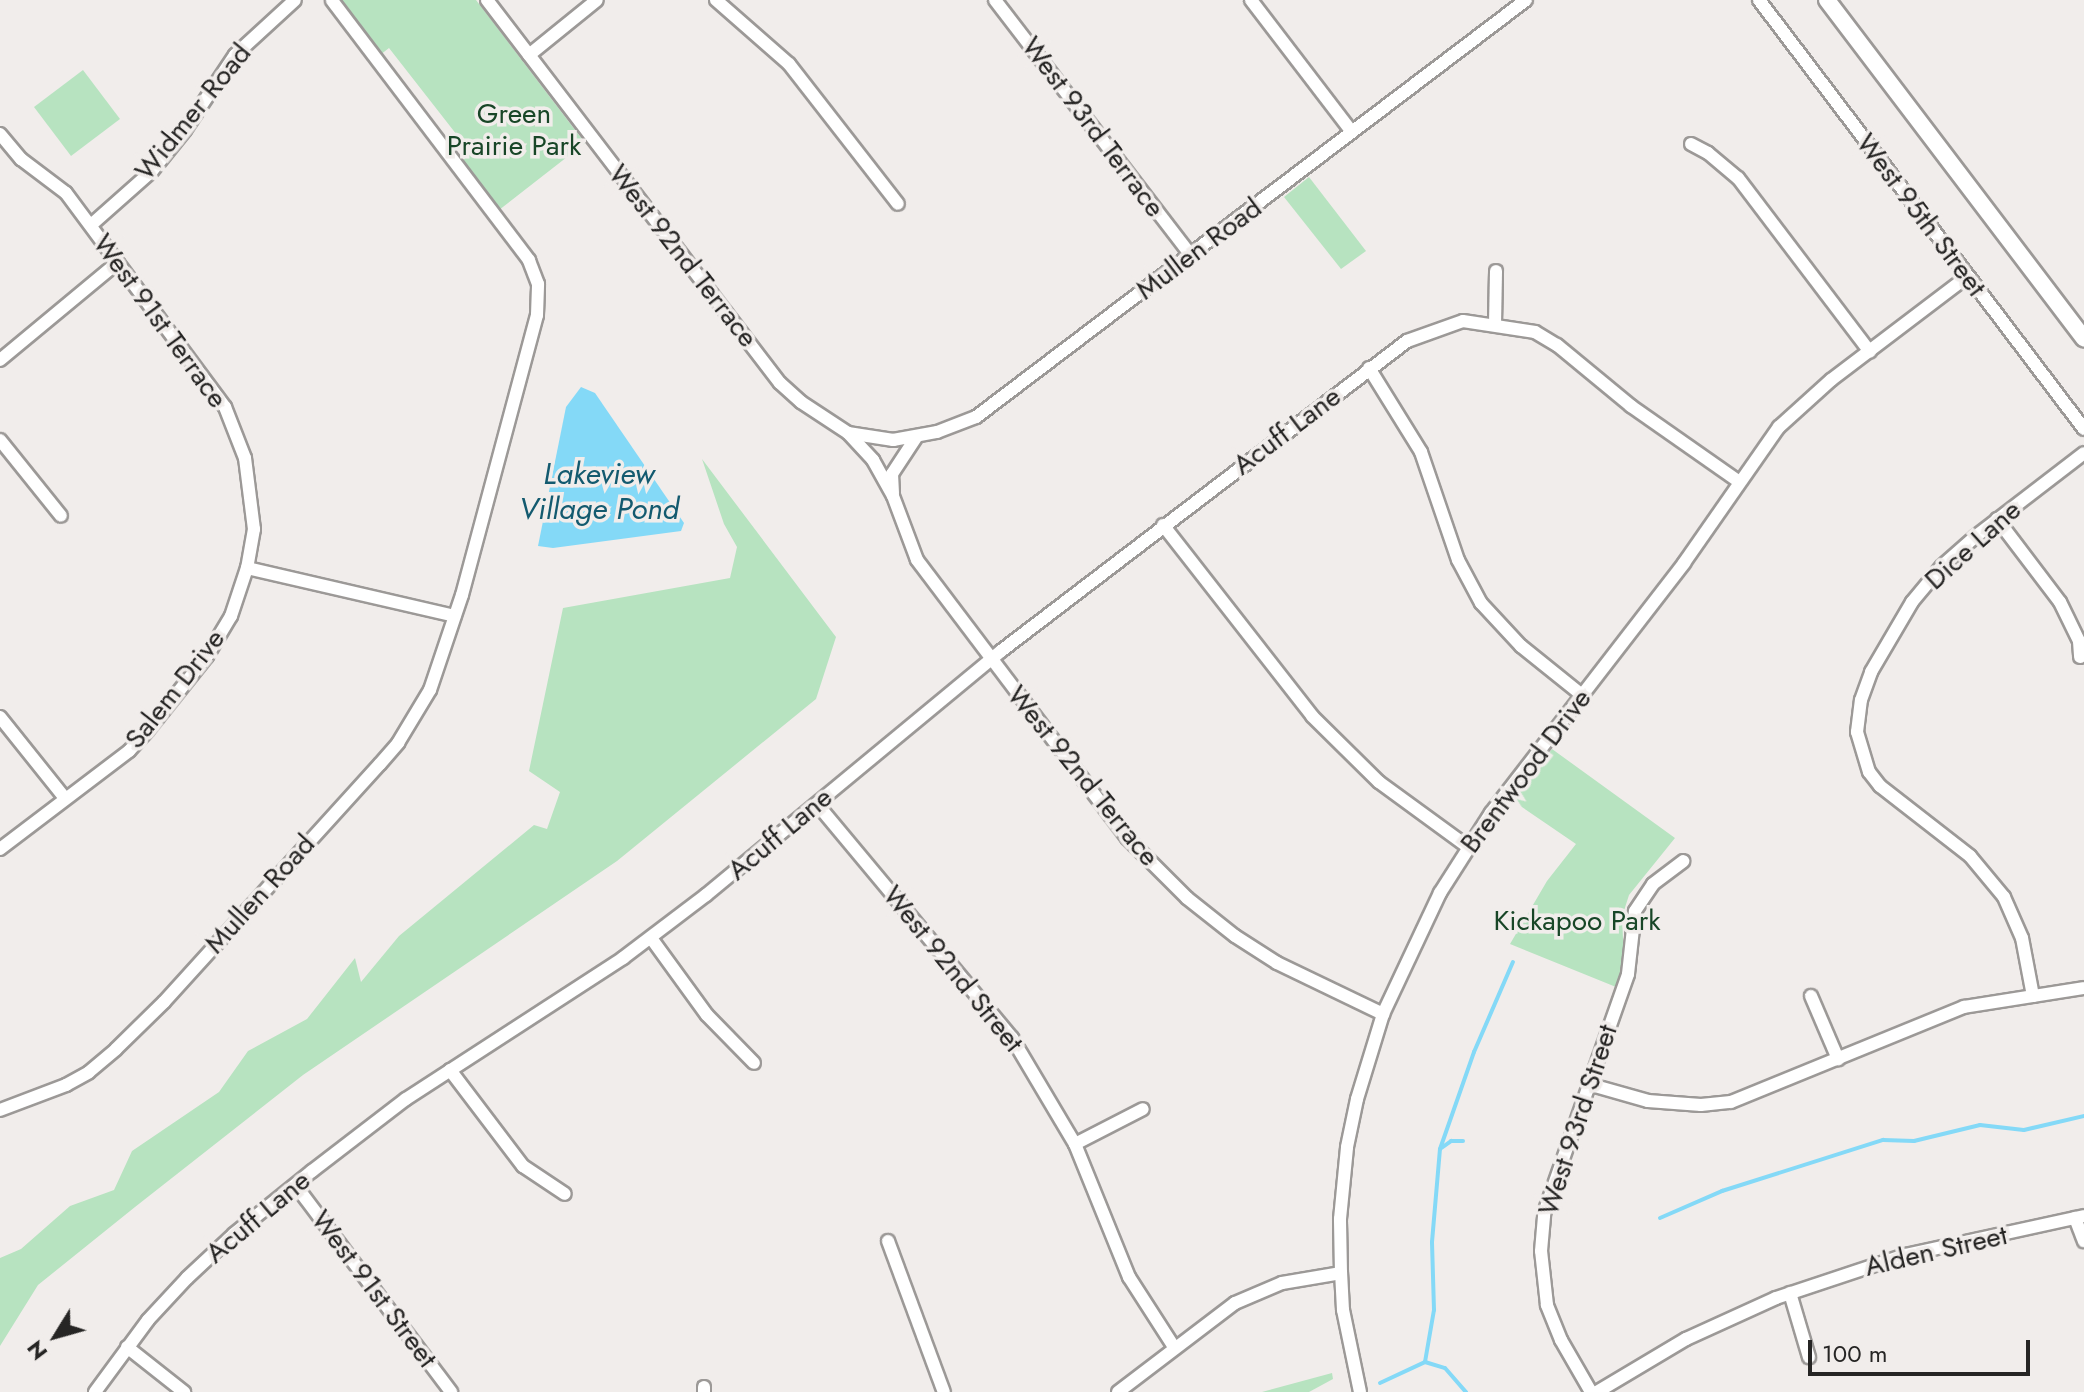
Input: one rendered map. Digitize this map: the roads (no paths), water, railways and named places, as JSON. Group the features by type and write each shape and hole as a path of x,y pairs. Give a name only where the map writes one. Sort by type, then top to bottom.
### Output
{"main road":[{"name":"West 95th Street","path":"1827,0 2084,338"}],"street":[{"name":"Widmer Road","path":"91,225 152,171 185,130 235,55 295,0"},
{"path":"247,568 455,616 537,315 538,284 529,260 332,0"},
{"name":"West 92nd Terrace","path":"487,0 780,383 801,402 848,433 873,460 893,496 917,560 1127,838 1187,898 1277,963 1383,1014"},
{"path":"529,55 597,0"},
{"path":"716,0 789,64 898,204"},
{"name":"West 93rd Terrace","path":"995,0 1191,255"},
{"path":"1251,0 1352,132"},
{"name":"Mullen Road","path":"848,433 893,440 917,436 976,417 1352,132 1509,5 1526,0"},
{"name":"West 95th Street","path":"1759,0 2084,429"},
{"name":"West 91st Terrace","path":"0,134 21,159 66,193 225,407 240,441 252,491 254,529 247,568"},
{"path":"1691,144 1716,159 1738,178 1870,352"},
{"path":"0,360 118,262"},
{"path":"1495,324 1496,271"},
{"name":"Brentwood Drive","path":"1360,1392 1343,1310 1341,1273 1340,1219 1347,1147 1357,1099 1383,1014 1416,939 1468,847 1684,563 1738,481 1779,427 1809,398 1968,276"},
{"name":"Acuff Lane","path":"95,1392 127,1347 187,1278 234,1234 372,1125 651,938 990,660 1369,368 1423,332 1463,321 1535,332 1557,345 1631,406 1738,481"},
{"path":"1369,368 1421,452 1458,560 1481,603 1501,627 1582,695"},
{"path":"893,496 892,474 917,436"},
{"path":"0,440 61,516"},
{"name":"Dice Lane","path":"2033,996 2022,938 1996,884 1970,856 1880,786 1869,772 1859,746 1861,700 1892,632 1942,566 1997,519 2084,453"},
{"path":"1997,519 2060,602 2079,641 2080,657"},
{"path":"1163,525 1321,726 1379,782 1468,847"},
{"name":"Salem Drive","path":"0,849 129,751 197,668 231,616 247,568"},
{"name":"Mullen Road","path":"0,1110 39,1098 89,1072 164,1002 398,743 430,690 455,616"},
{"path":"0,717 65,798"},
{"name":"West 92nd Street","path":"817,804 982,998 1039,1080 1075,1144 1129,1277 1174,1347"},
{"name":"West 93rd Street","path":"1594,1392 1561,1340 1547,1305 1541,1251 1544,1213 1554,1175 1628,974 1635,911 1653,884 1683,861"},
{"path":"651,938 707,1015 754,1063"},
{"path":"1588,1084 1648,1101 1701,1105 1747,1097 1964,1007 2084,988"},
{"path":"1811,996 1838,1059"},
{"path":"450,1070 523,1166 565,1194"},
{"path":"1075,1144 1143,1109"},
{"name":"West 91st Street","path":"296,1186 451,1392"},
{"path":"2080,1217 2084,1241"},
{"name":"Alden Street","path":"1594,1392 1686,1339 1790,1293 1905,1255 2080,1217"},
{"path":"888,1241 944,1392"},
{"path":"1118,1392 1215,1315 1251,1295 1282,1283 1341,1273"},
{"path":"1790,1293 1809,1357"},
{"path":"127,1347 184,1392"}],"water":[{"name":"Lakeview Village Pond","path":"581,387 595,393 684,523 681,531 553,548 538,546 566,407"}],"waterway":[{"path":"1425,1362 1434,1310 1432,1242 1440,1149 1474,1052 1513,962"},
{"path":"1660,1218 1722,1191 1883,1140 1914,1141 1980,1125 2024,1130 2084,1116"},
{"path":"1440,1149 1451,1141 1463,1141"},
{"path":"1380,1383 1425,1362 1445,1368 1466,1392"}],"park label":[{"name":"Green Prairie Park","path":"514,130"},
{"name":"Kickapoo Park","path":"1577,921"}]}
